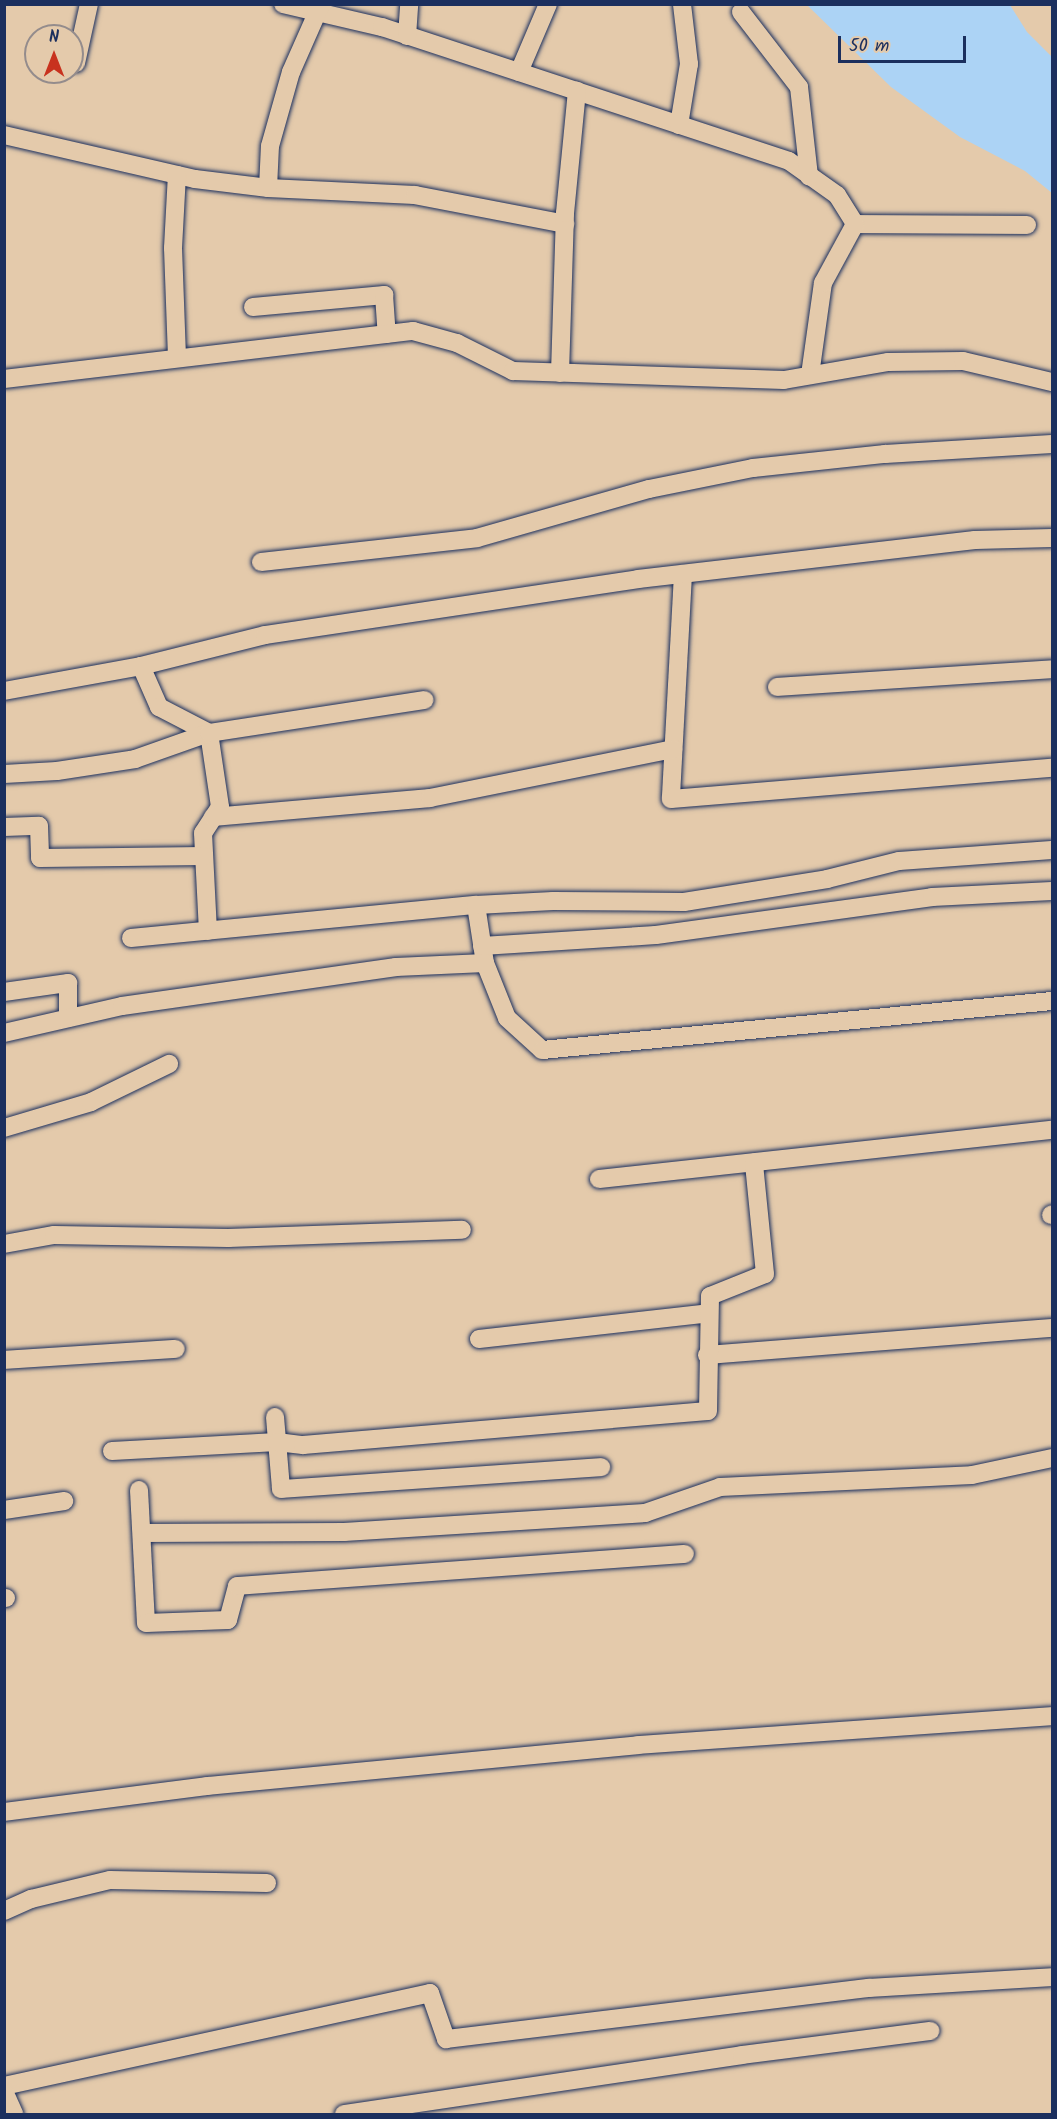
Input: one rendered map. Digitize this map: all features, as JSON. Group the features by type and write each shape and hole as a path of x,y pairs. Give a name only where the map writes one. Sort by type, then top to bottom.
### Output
{"street":[{"path":"84,27 89,4"},
{"path":"283,4 320,9 789,161 837,195 855,224"},
{"path":"407,36 409,4"},
{"path":"519,72 548,4"},
{"path":"679,125 689,64 682,4"},
{"path":"268,188 270,146 291,72 320,9"},
{"path":"741,12 799,87 809,176"},
{"path":"560,373 565,224 577,91"},
{"path":"4,135 177,175 268,188 415,195 565,224"},
{"path":"177,175 173,248 177,357"},
{"path":"855,224 1027,225"},
{"path":"810,375 823,283 855,224"},
{"path":"253,307 384,295 387,334"},
{"path":"4,379 413,331 458,342 513,371 784,380 888,362 963,361 1053,382"},
{"path":"261,562 477,538 649,489 753,468 885,454 1053,444"},
{"path":"4,691 141,666 265,635 683,574 975,540 1053,538"},
{"path":"683,574 671,799 1053,768"},
{"path":"141,666 159,707 209,733"},
{"path":"777,687 1053,669"},
{"path":"4,774 57,771 135,759 209,733 424,700"},
{"path":"208,931 203,833 219,807 209,733"},
{"path":"213,817 430,798 673,749"},
{"path":"4,827 39,826 40,858 204,856"},
{"path":"131,938 476,904 684,902 827,879 899,861 1053,850"},
{"path":"4,1033 122,1006 484,954 656,936 932,897 1053,891"},
{"path":"476,904 484,954 507,1018 542,1050 1053,1001"},
{"path":"4,992 68,983 68,1018"},
{"path":"4,1128 91,1102 169,1064"},
{"path":"599,1179 1053,1130"},
{"path":"112,1451 277,1442 303,1445 708,1411 707,1355 710,1296 765,1274 754,1163"},
{"path":"4,1244 54,1235 228,1238 462,1230"},
{"path":"479,1339 709,1313"},
{"path":"707,1355 1053,1328"},
{"path":"4,1360 176,1348"},
{"path":"275,1417 281,1489 601,1467"},
{"path":"142,1533 344,1532 645,1513 720,1487 972,1475 1053,1458"},
{"path":"139,1490 146,1623 228,1620 237,1586 685,1554"},
{"path":"4,1510 64,1501"},
{"path":"4,1812 207,1786 639,1745 1053,1716"},
{"path":"4,1911 31,1899 110,1880 267,1883"},
{"path":"4,2086 430,1993 446,2039 869,1988 1053,1977"},
{"path":"344,2115 742,2055 930,2031"},
{"path":"4,2096 12,2115"}],"water":[{"path":"807,5 1010,5 1027,32 1052,57 1052,193 1025,171 960,137 891,87"}]}
